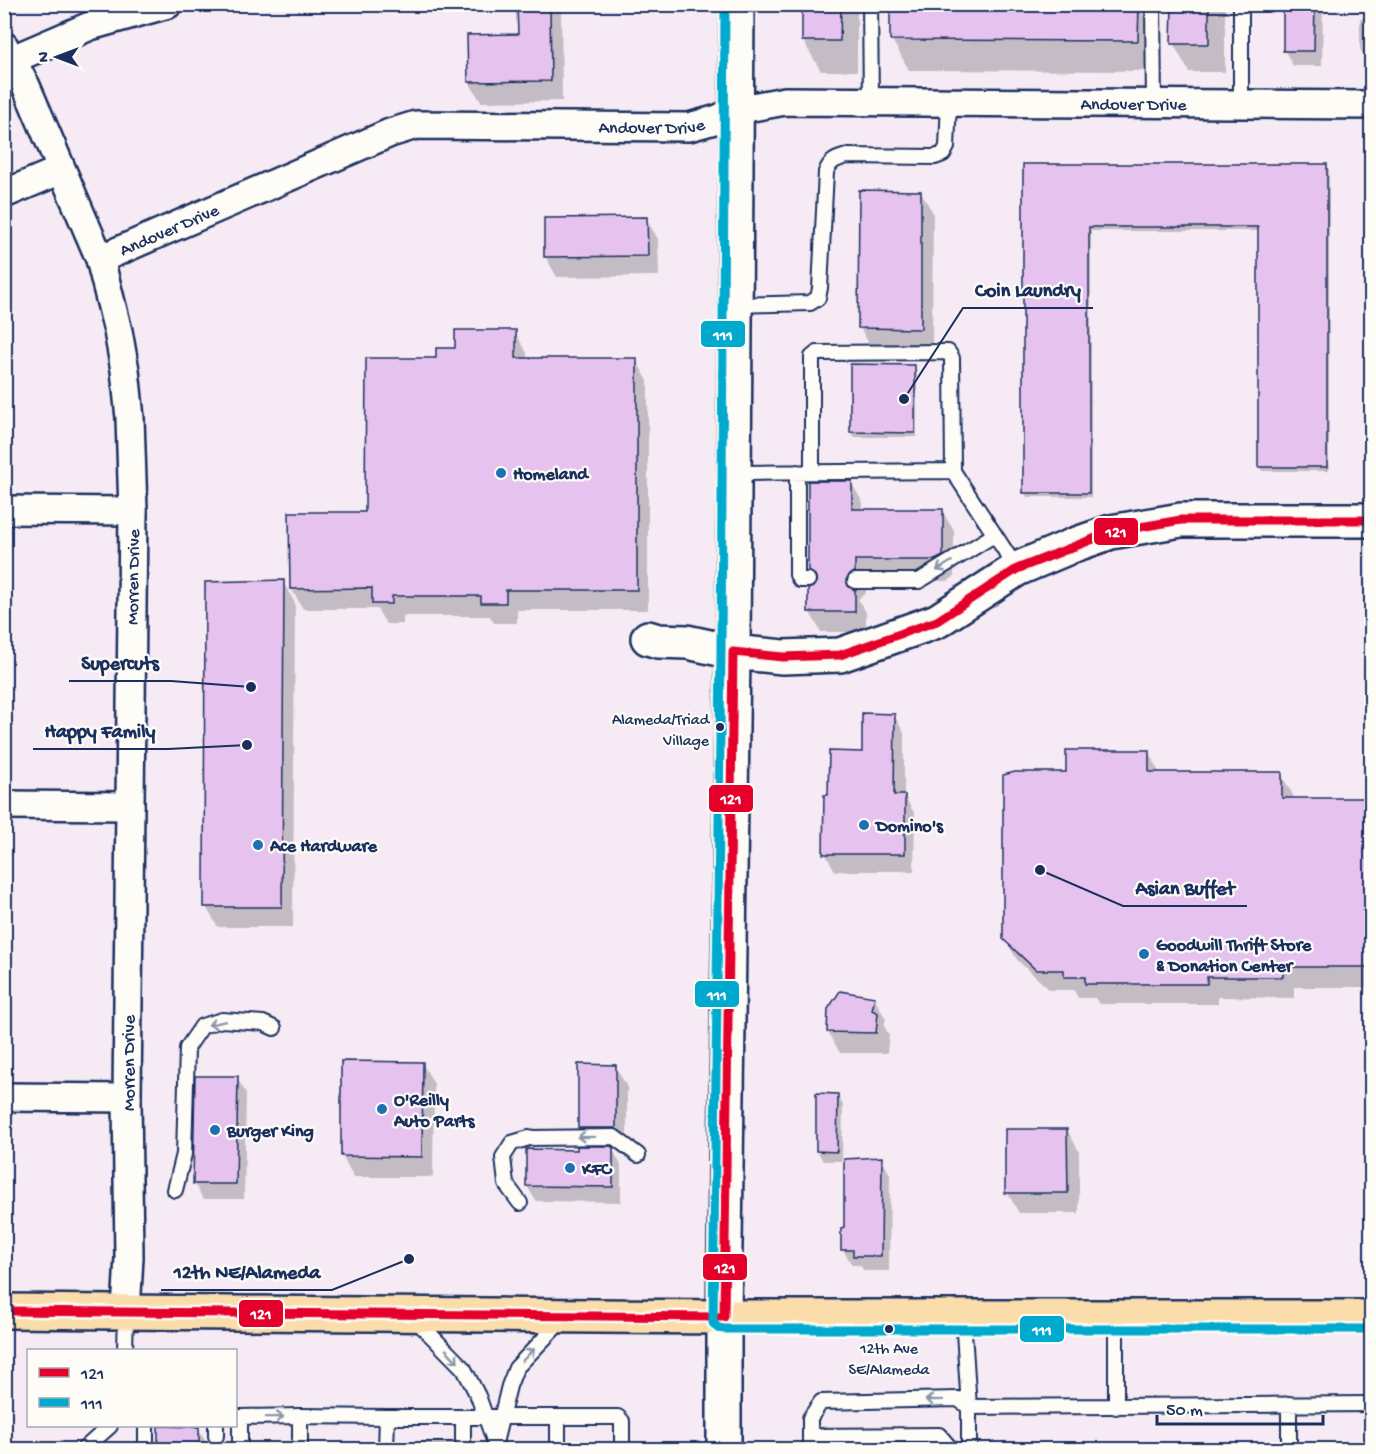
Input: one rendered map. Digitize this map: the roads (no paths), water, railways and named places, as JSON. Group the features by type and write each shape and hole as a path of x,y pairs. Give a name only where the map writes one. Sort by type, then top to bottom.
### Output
{"main road":[{"path":"4,1311 724,1317 1371,1317"}],"street":[{"path":"9,53 90,26 168,4"},
{"path":"724,1449 733,652 737,4"},
{"name":"Morren Drive","path":"9,53 100,259 118,331 130,418 133,511 127,1098 129,1257 126,1312"},
{"name":"Andover Drive","path":"100,259 416,125 689,127 718,119 736,110 785,102 1371,105"},
{"path":"4,194 62,170"},
{"path":"4,510 133,511"},
{"path":"648,638 658,641 687,642 733,652 783,657 840,655 937,621 1017,569 1111,532 1181,520 1371,520"},
{"path":"4,805 130,806"},
{"path":"4,1097 127,1098"}],"lane":[{"path":"870,4 871,102"},
{"path":"1153,4 1154,105"},
{"path":"1241,4 1241,106"},
{"path":"735,305 810,303 818,298 826,172 829,164 847,156 935,157 943,154 947,147 949,102"},
{"path":"812,472 812,357 817,352 948,352 952,358 953,471 1017,569"},
{"path":"734,473 953,471"},
{"path":"797,472 797,575 804,580"},
{"path":"855,581 919,581 994,535"},
{"path":"175,1190 184,1154 187,1048 202,1026 222,1020 263,1023 274,1028"},
{"path":"520,1203 506,1184 503,1158 512,1143 529,1138 614,1137 638,1155"},
{"path":"125,1349 126,1312"},
{"path":"411,1314 464,1369 495,1446"},
{"path":"495,1446 509,1386 516,1368 567,1316"},
{"path":"963,1317 969,1407 969,1449"},
{"path":"1116,1317 1116,1407"},
{"path":"952,1449 939,1436 810,1443 810,1418 821,1402 958,1399 969,1407 1371,1404"},
{"path":"1289,1404 1289,1449"},
{"path":"300,1416 300,1449"},
{"path":"240,1449 238,1417 300,1416 618,1417 622,1421 622,1449"},
{"path":"386,1449 387,1417"},
{"path":"463,1417 463,1449"},
{"path":"558,1417 558,1449"},
{"path":"83,1449 108,1427"},
{"path":"146,1427 146,1449"}],"place":[{"name":"Coin Laundry","path":"904,399"},
{"name":"Homeland","path":"501,473"},
{"name":"Supercuts","path":"251,687"},
{"name":"Alameda/Triad Village","path":"720,727"},
{"name":"Happy Family","path":"247,745"},
{"name":"Domino's","path":"864,825"},
{"name":"Ace Hardware","path":"258,845"},
{"name":"Asian Buffet","path":"1040,870"},
{"name":"Goodwill Thrift Store & Donation Center","path":"1144,954"},
{"name":"O'Reilly Auto Parts","path":"382,1109"},
{"name":"Burger King","path":"215,1130"},
{"name":"KFC","path":"570,1168"},
{"name":"12th NE/Alameda","path":"409,1259"},
{"name":"12th Ave SE/Alameda","path":"889,1329"}]}
